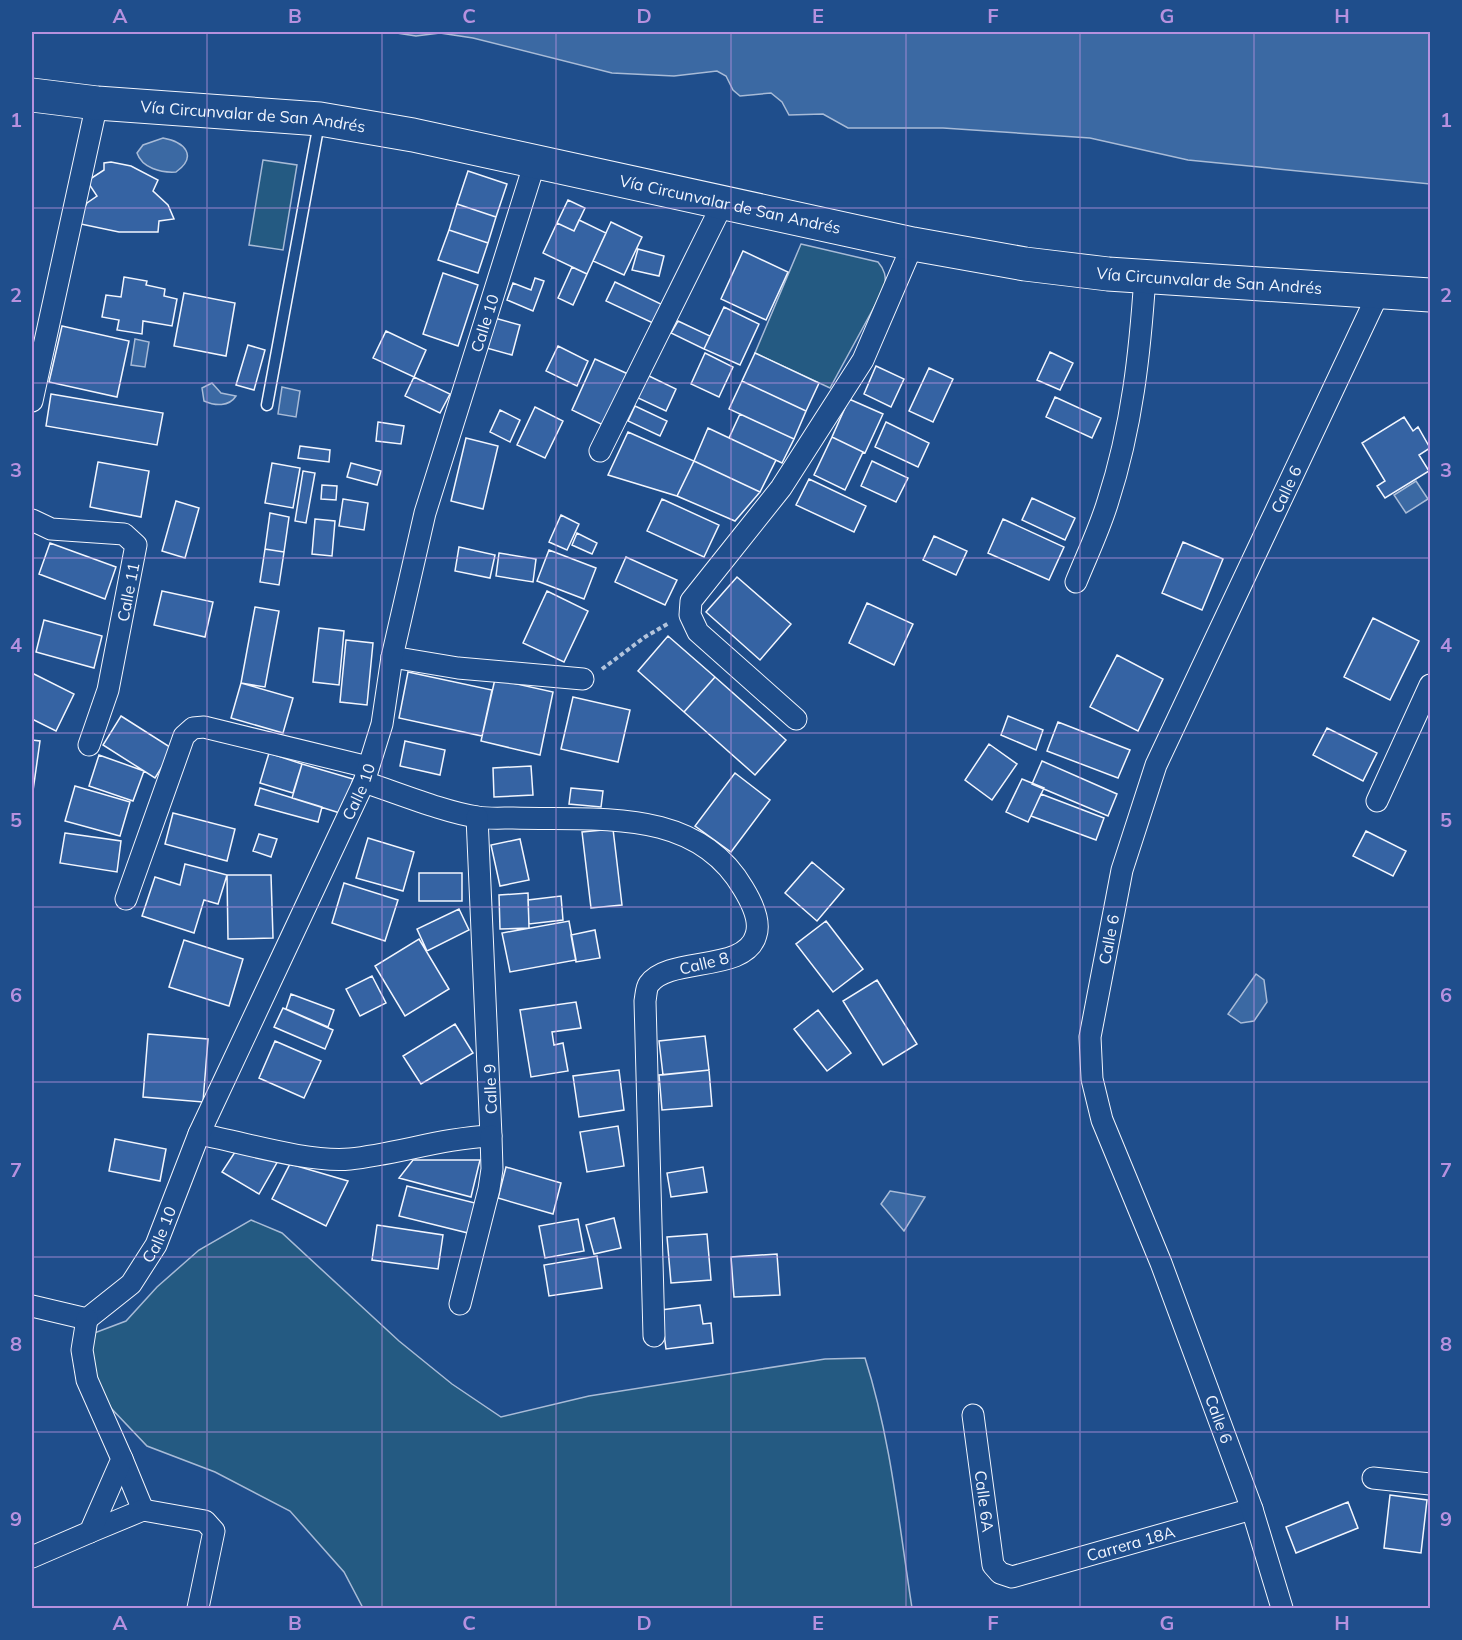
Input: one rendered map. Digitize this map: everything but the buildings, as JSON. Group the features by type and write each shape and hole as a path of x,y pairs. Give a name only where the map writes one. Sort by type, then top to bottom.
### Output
{"highway":[{"name":"Vía Circunvalar de San Andrés","path":"32,94 97,103 320,119 413,135 913,244 1025,264 1145,276 1431,295"}],"street":[{"path":"32,401 97,103"},
{"name":"Calle 10","path":"87,1319 131,1284 143,1269 156,1245 199,1134 366,775 382,724 392,657 425,513 535,162"},
{"path":"600,451 723,203"},
{"path":"796,719 698,632 690,615 691,601 781,488 864,360 913,244"},
{"path":"1076,582 1108,502 1126,435 1140,361 1145,276"},
{"name":"Calle 6","path":"1282,1608 1252,1509 1161,1263 1102,1120 1092,1079 1090,1037 1122,870 1156,765 1379,292"},
{"name":"Calle 11","path":"32,520 51,529 124,534 136,545 108,690 89,746"},
{"path":"392,657 482,670 583,679"},
{"path":"1377,801 1431,685"},
{"name":"Calle 8","path":"126,899 184,736 193,728 204,728 366,775 477,817 641,821 673,829 704,846 720,859 735,874 750,899 757,922 757,935 752,945 741,954 659,975 649,985 645,1001 654,1336"},
{"name":"Calle 9","path":"199,1134 325,1159 350,1159 449,1140 491,1136 477,817"},
{"path":"460,1304 489,1189 492,1170 491,1136"},
{"path":"32,1306 87,1319 82,1350 87,1380 143,1510"},
{"name":"Calle 6A","path":"973,1414 993,1565 1000,1573 1011,1577"},
{"path":"90,1532 122,1459"},
{"path":"1373,1478 1431,1485"},
{"name":"Carrera 18A","path":"1011,1577 1252,1509"},
{"path":"32,1557 143,1510 205,1521 214,1531 198,1608"}],"lane":[{"path":"267,405 320,119"}],"path":[{"path":"583,679 600,671 645,637 690,615"}],"shaded area":[{"path":"390,32 1430,32 1430,184 1188,160 1090,138 943,128 848,128 823,114 789,115 782,102 771,93 740,96 733,90 726,76 717,71 674,76 612,73 473,38 440,33 416,36"},
{"path":"163,138 183,146 186,150 186,160 176,172 164,172 148,166 137,153 143,145"},
{"path":"263,160 297,165 283,250 249,245"},
{"path":"801,244 878,262 885,273 885,287 830,388 755,353"},
{"path":"135,339 149,342 145,367 131,365"},
{"path":"212,383 221,393 236,396 230,402 222,404 204,401 202,388"},
{"path":"282,387 300,391 296,417 278,414"},
{"path":"1416,481 1428,499 1406,513 1394,495"},
{"path":"1256,974 1264,980 1267,1002 1254,1021 1241,1023 1228,1014"},
{"path":"890,1191 925,1197 904,1231 881,1204"},
{"path":"251,1220 282,1233 399,1341 452,1384 501,1417 589,1396 825,1359 865,1358 888,1451 912,1608 363,1608 344,1572 290,1511 215,1472 147,1446 109,1406 91,1370 89,1335 126,1321 157,1287 199,1250"}]}
